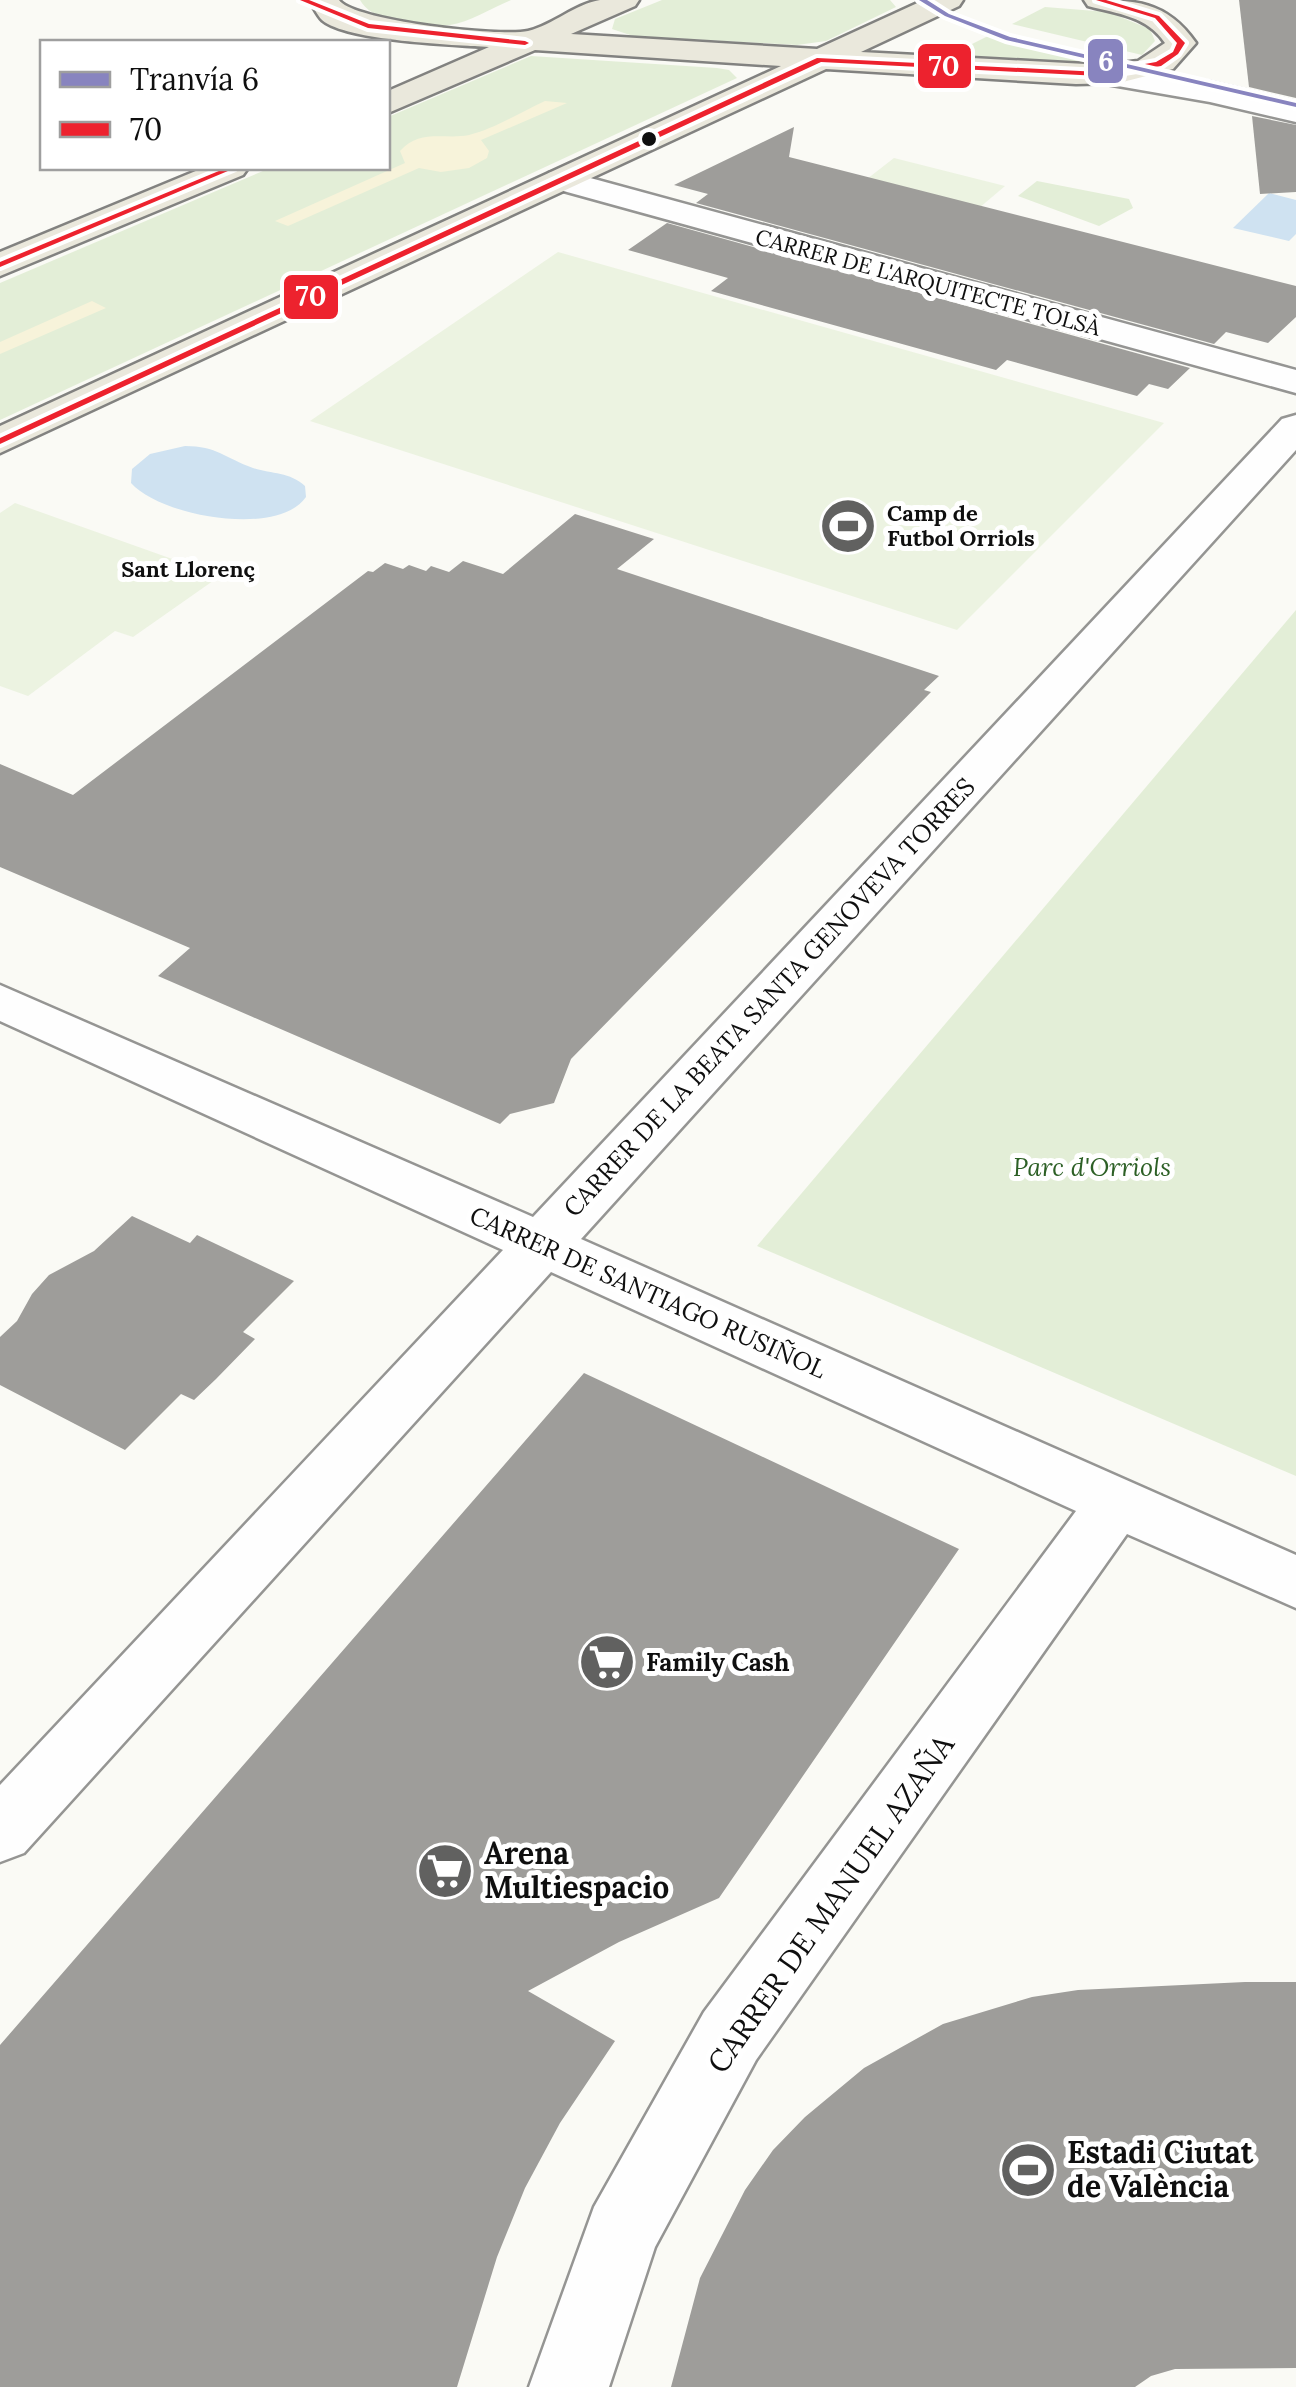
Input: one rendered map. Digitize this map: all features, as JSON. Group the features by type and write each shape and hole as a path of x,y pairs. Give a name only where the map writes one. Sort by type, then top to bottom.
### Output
{"main road":[{"path":"390,102 624,0"},
{"path":"0,441 948,0"},
{"path":"318,3 352,22 394,31 524,43 1100,74 1145,68 1176,53 1182,43 1169,24 1147,12 1099,0"},
{"path":"2,263 227,170"}],"street":[{"path":"1176,53 1224,73 1296,88"},
{"path":"1100,74 1210,92 1296,112"},
{"name":"CARRER DE L'ARQUITECTE TOLSÀ","path":"561,180 1296,382"},
{"name":"CARRER DE LA BEATA SANTA GENOVEVA TORRES","path":"0,1832 1296,427"},
{"name":"CARRER DE SANTIAGO RUSIÑOL","path":"0,1001 1296,1583"},
{"name":"CARRER DE MANUEL AZAÑA","path":"569,2387 622,2233 730,2036 1116,1502"}],"green space":[{"path":"360,0 511,0 465,21 439,26 387,19"},
{"path":"662,0 890,0 896,7 826,41 797,45 633,36 612,29 615,19"},
{"path":"1045,7 1108,12 1150,29 1155,41 1142,55 1012,24"},
{"path":"988,36 1103,64 950,55"},
{"path":"531,56 717,68 729,70 737,78 0,420 0,283 265,170 390,170 390,116"},
{"path":"894,158 1005,186 979,208 867,179"},
{"path":"1037,181 1129,199 1133,208 1099,226 1018,196"},
{"name":"Camp de Futbol Orriols","path":"558,252 1164,423 957,630 310,421"},
{"path":"15,503 220,576 133,637 115,631 28,696 0,686 0,513"},
{"name":"Parc d'Orriols","path":"1296,610 1296,1476 757,1246"}],"sand":[{"path":"545,101 567,103 481,140 489,151 487,158 469,168 441,172 419,168 288,226 275,221 405,163 400,151 416,140 460,136 498,125"},
{"path":"92,301 106,308 0,354 0,342"}],"water":[{"path":"1269,193 1296,200 1296,234 1289,241 1233,228"},
{"path":"185,446 213,450 253,468 293,478 305,486 306,497 292,510 271,517 219,518 167,505 131,483 132,469 150,454"}],"building":[{"path":"1239,0 1296,0 1296,98 1249,87"},
{"path":"1252,116 1296,125 1296,192 1260,194"},
{"path":"794,127 789,157 1296,286 1296,317 1268,343 1226,332 1214,344 696,203 708,194 674,185"},
{"path":"667,223 1190,368 1168,389 1149,384 1137,396 1007,360 996,370 711,291 728,278 628,250"},
{"path":"575,514 654,539 617,569 939,676 924,690 931,692 571,1059 554,1103 510,1114 500,1124 158,976 190,948 0,867 0,764 73,795 368,571 373,572 385,563 426,571 431,566 449,572 463,561 503,574"},
{"path":"132,1216 190,1243 197,1235 294,1281 243,1332 255,1339 216,1379 194,1400 181,1394 125,1450 0,1385 0,1337 17,1321 32,1294 49,1275 94,1251"},
{"name":"Arena Multiespacio","path":"584,1373 959,1549 719,1898 619,1942 528,1991 615,2041 560,2123 525,2188 497,2257 457,2387 0,2387 0,2045"},
{"name":"Estadi Ciutat de València","path":"1296,1982 1296,2368 1175,2369 1151,2376 1135,2387 671,2387 700,2278 745,2190 773,2150 805,2117 864,2068 943,2024 1032,1997 1078,1990"}],"tram line":[{"name":"6","path":"922,0 947,15 1008,39 1296,105"}],"transit line":[{"name":"70","path":"303,0 368,26 525,43"},
{"name":"70","path":"0,441 820,60 1100,74 1158,64 1176,53 1181,43 1157,17 1099,0"},
{"name":"70","path":"0,265 226,170"}],"place":[{"name":"Camp de Futbol Orriols","path":"848,526"},
{"name":"Family Cash","path":"607,1662"},
{"name":"Arena Multiespacio","path":"445,1871"},
{"name":"Estadi Ciutat de València","path":"1028,2170"}],"district":[{"name":"Sant Llorenç","path":"188,569"}]}
